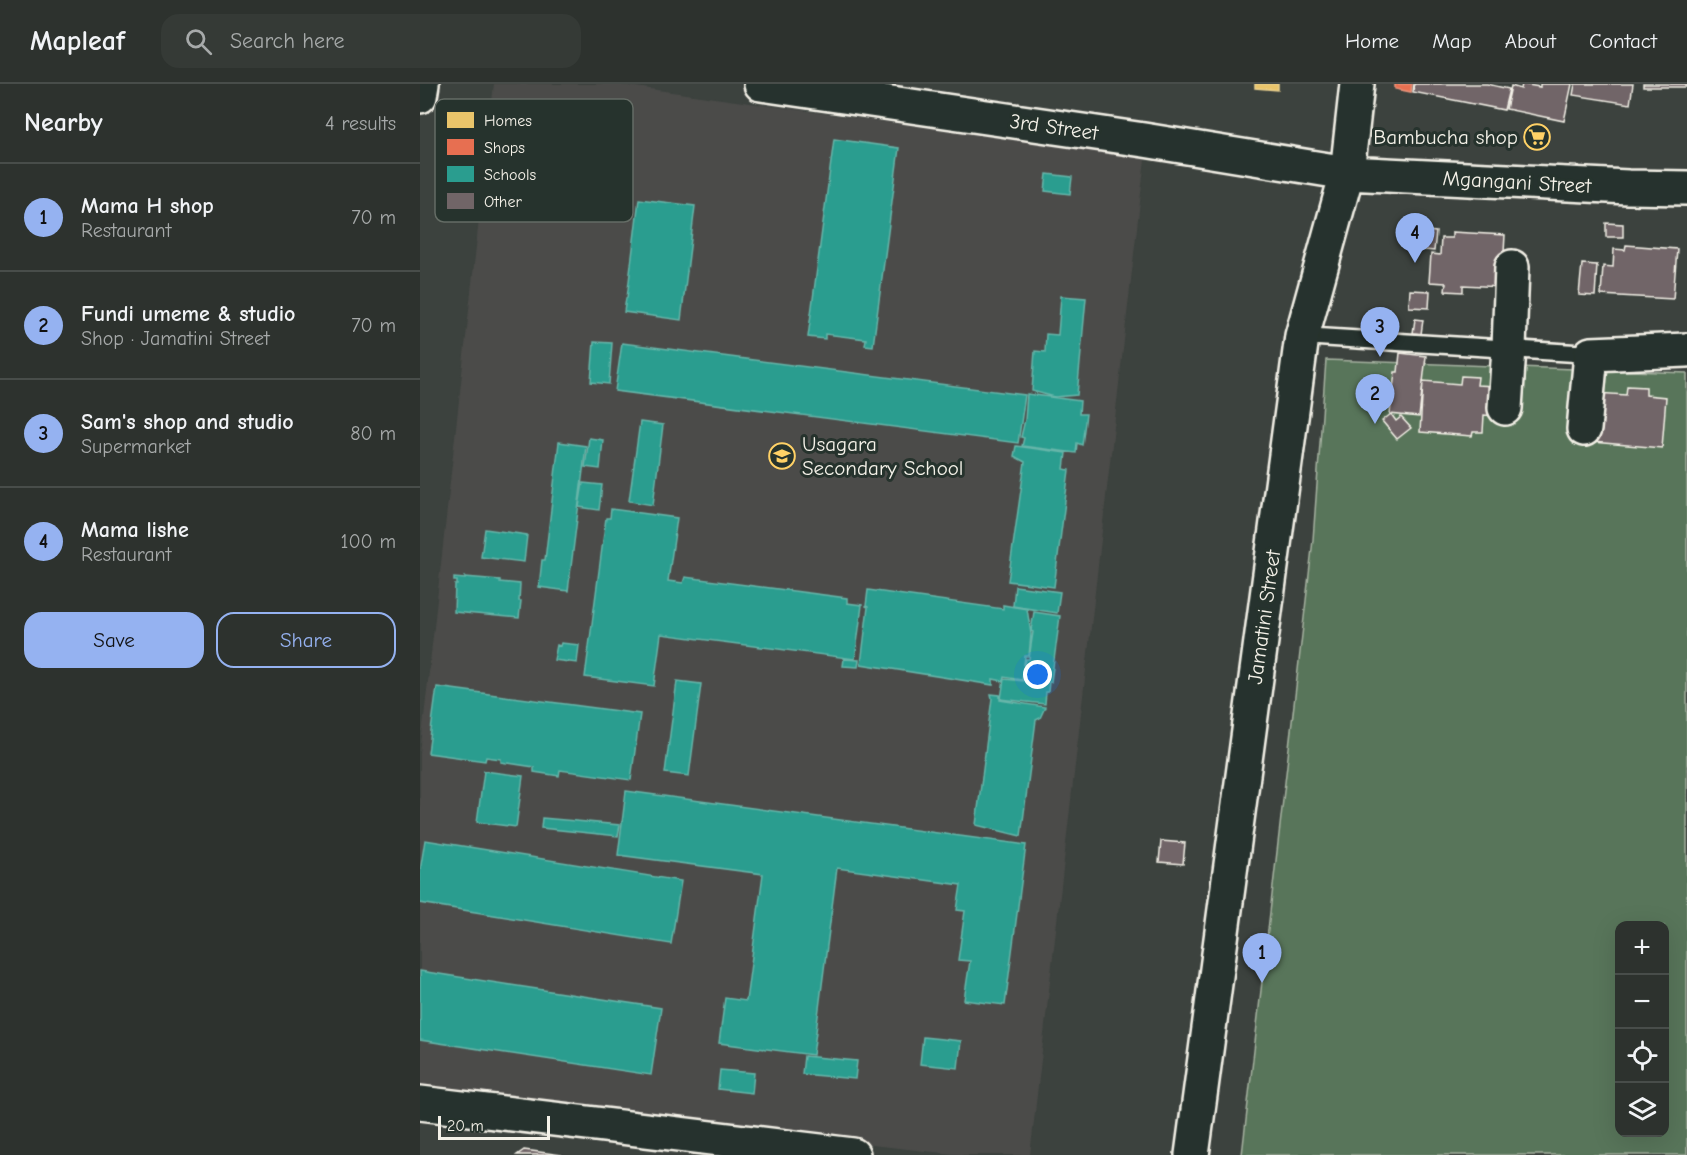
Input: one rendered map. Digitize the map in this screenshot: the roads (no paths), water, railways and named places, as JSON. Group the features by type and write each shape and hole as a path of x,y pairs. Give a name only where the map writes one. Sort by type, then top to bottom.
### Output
{"street":[{"path":"420,96 422,84"},
{"name":"3rd Street","path":"760,84 1144,140 1347,173"},
{"name":"Jamatini Street","path":"1192,1155 1302,336 1347,173 1357,84"},
{"name":"Mgangani Street","path":"1347,173 1616,187 1687,188"},
{"path":"1505,408 1512,267"},
{"path":"1584,429 1591,354 1687,350"},
{"path":"420,1103 811,1152 853,1155"}],"lane":[{"path":"1302,336 1591,354"}],"place":[{"name":"Bambucha shop","path":"1537,137"},
{"name":"Mama lishe","path":"1415,263"},
{"name":"Sam's shop and studio","path":"1380,357"},
{"name":"Fundi umeme & studio","path":"1375,424"},
{"name":"Usagara Secondary School","path":"782,456"},
{"name":"Mama H shop","path":"1262,983"}]}
